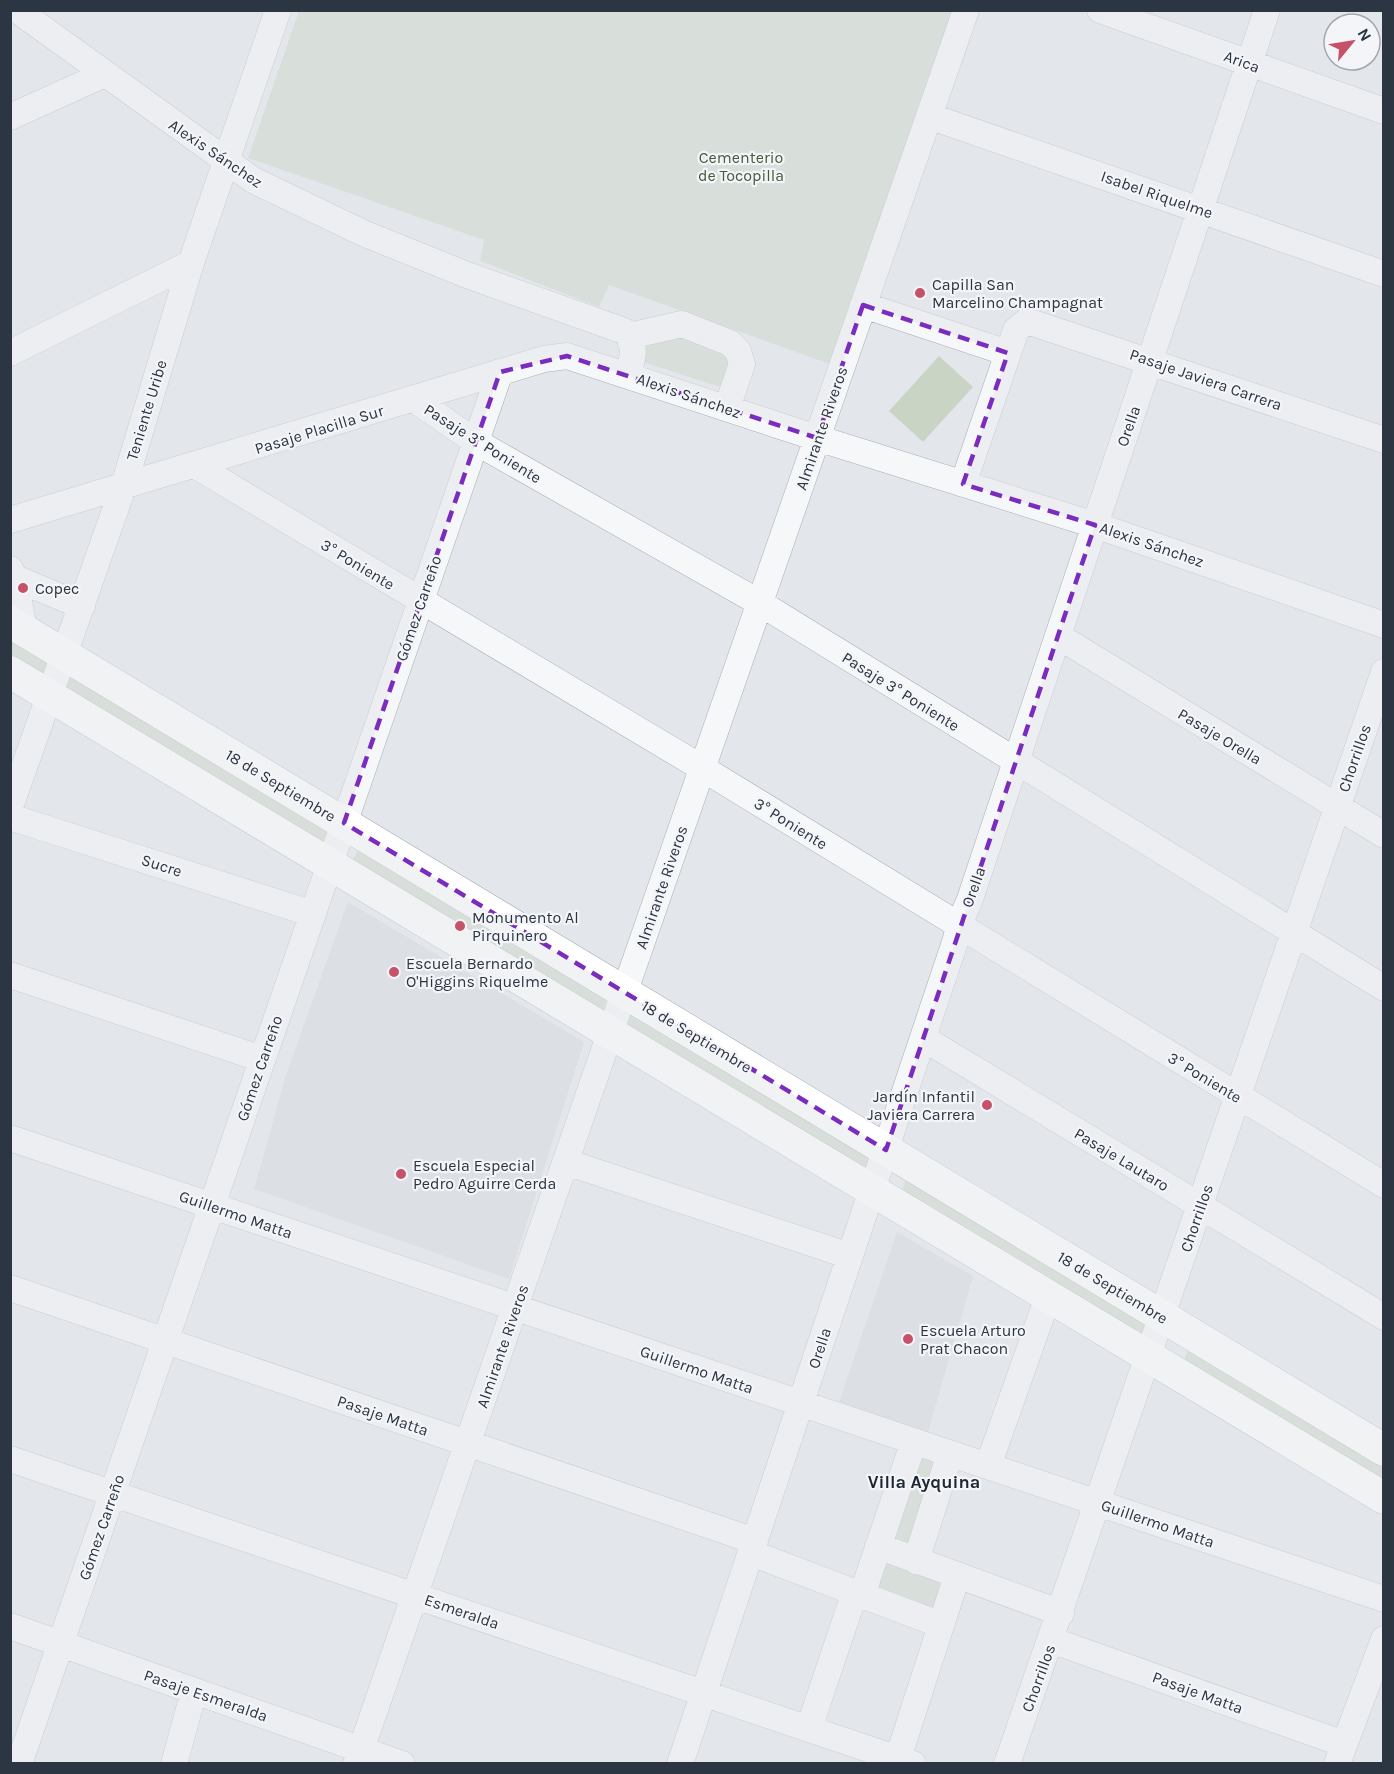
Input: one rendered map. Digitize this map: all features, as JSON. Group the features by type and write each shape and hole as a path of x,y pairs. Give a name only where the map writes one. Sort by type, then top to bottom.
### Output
{"main road":[{"name":"18 de Septiembre","path":"17,626 1383,1450"},
{"path":"10,672 1383,1498"}],"street":[{"name":"Alexis Sánchez","path":"17,10 224,162 253,180 363,233 467,275 615,326 629,336 634,353 628,375 817,438 1095,525 1383,625"},
{"name":"Teniente Uribe","path":"10,807 124,485 191,263 278,10"},
{"name":"Almirante Riveros","path":"359,1756 966,10"},
{"name":"Arica","path":"1100,10 1383,111"},
{"name":"Orella","path":"680,1764 886,1150 958,927 1016,762 1267,10"},
{"path":"10,117 105,75"},
{"name":"Isabel Riquelme","path":"929,116 1383,274"},
{"path":"10,352 191,263"},
{"path":"863,305 1008,353 963,484"},
{"name":"Pasaje Javiera Carrera","path":"1008,353 1016,330 1028,321 1383,440"},
{"path":"629,336 682,324 730,343 738,351 742,364 727,408"},
{"name":"Pasaje Placilla Sur","path":"10,520 415,400 500,372 560,356 628,375"},
{"name":"Gómez Carreño","path":"17,1759 60,1644 500,372"},
{"name":"Pasaje 3° Poniente","path":"415,400 476,442 760,603 1383,988"},
{"name":"3° Poniente","path":"195,466 702,768 958,927 1383,1185"},
{"path":"17,626 12,576 82,606"},
{"name":"Pasaje Orella","path":"1058,636 1383,835"},
{"name":"Chorrillos","path":"1007,1764 1061,1613 1337,807 1378,707 1383,672"},
{"name":"Sucre","path":"10,817 313,914"},
{"path":"10,975 262,1059"},
{"name":"Pasaje Lautaro","path":"923,1038 1383,1317"},
{"name":"Guillermo Matta","path":"10,1138 1383,1599"},
{"path":"566,1162 850,1256"},
{"name":"Pasaje Matta","path":"10,1288 468,1444 753,1547 859,1593 941,1625"},
{"path":"988,1466 1048,1297"},
{"path":"809,1728 878,1546 914,1442"},
{"path":"916,1561 950,1454"},
{"name":"Esmeralda","path":"10,1459 906,1761"},
{"path":"878,1546 1061,1613"},
{"path":"906,1761 941,1625 957,1576"},
{"name":"Pasaje Esmeralda","path":"10,1626 194,1691 359,1756 402,1764"},
{"path":"1340,1754 1383,1639"},
{"name":"Pasaje Matta","path":"1051,1640 1340,1754"},
{"path":"174,1764 194,1691"}],"highlighted area":[{"path":"863,305 1008,353 963,484 1095,525 886,1150 344,823 500,372 567,356 817,438"}],"shaded area":[{"path":"348,902 584,1042 509,1279 254,1189 286,1075"},
{"name":"Escuela Arturo Prat Chacon","path":"897,1232 973,1276 927,1435 839,1402"}],"green space":[{"name":"Cementerio de Tocopilla","path":"299,11 956,11 838,367 609,285 599,307 480,261 484,240 248,158"},
{"path":"682,332 737,358 732,391 634,359 636,343"},
{"path":"939,356 973,387 923,442 889,411"},
{"path":"10,635 50,659 42,678 11,659"},
{"path":"68,669 331,825 322,845 62,689"},
{"path":"360,845 609,991 601,1017 350,866"},
{"path":"624,1002 872,1155 865,1175 616,1025"},
{"path":"908,1173 1149,1320 1141,1342 900,1196"},
{"path":"1191,1343 1383,1461 1383,1485 1182,1365"},
{"path":"912,1454 938,1458 909,1547 887,1540"},
{"path":"881,1554 948,1579 936,1613 868,1587"}],"place":[{"name":"Capilla San Marcelino Champagnat","path":"920,293"},
{"name":"Copec","path":"23,588"},
{"name":"Monumento Al Pirquinero","path":"460,926"},
{"name":"Escuela Bernardo O'Higgins Riquelme","path":"394,972"},
{"name":"Jardín Infantil Javiera Carrera","path":"987,1105"},
{"name":"Escuela Especial Pedro Aguirre Cerda","path":"401,1174"},
{"name":"Escuela Arturo Prat Chacon","path":"908,1339"}],"district":[{"name":"Villa Ayquina","path":"924,1482"}]}
